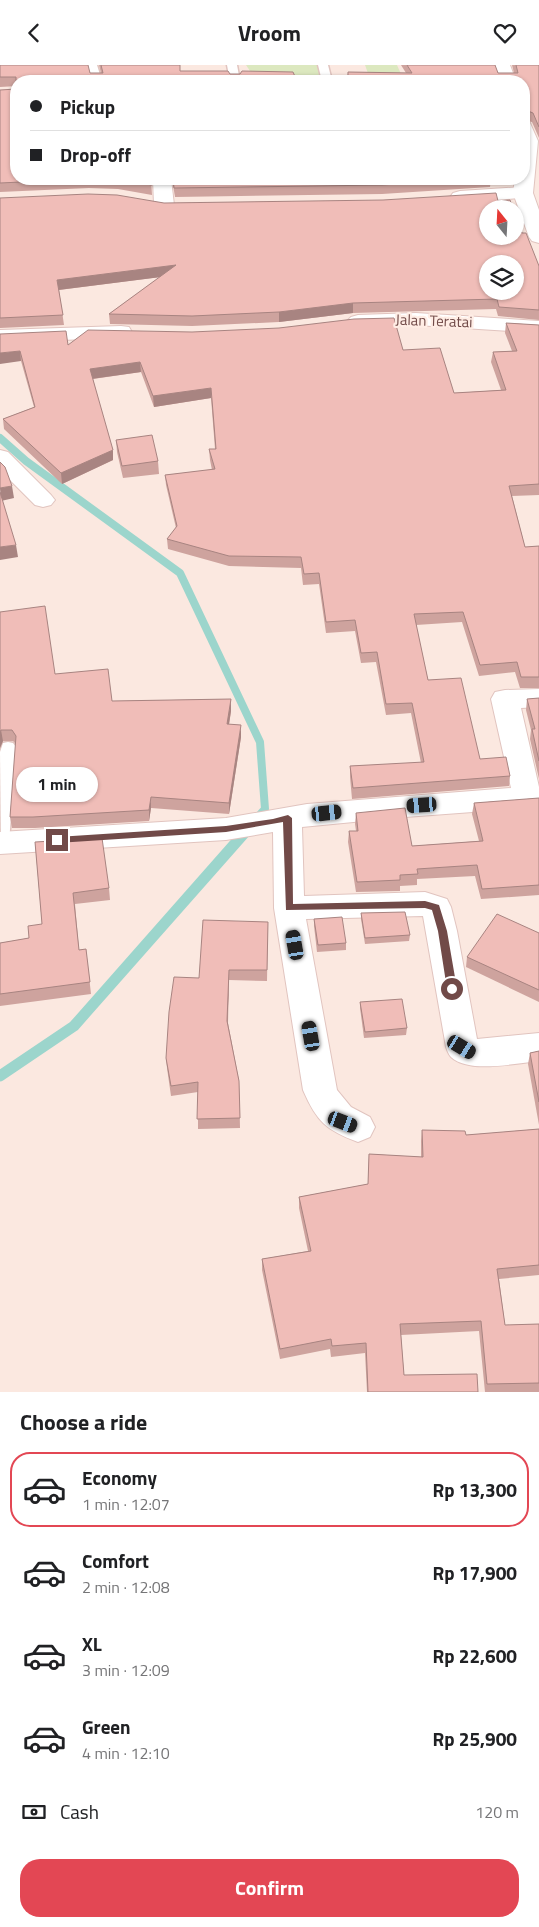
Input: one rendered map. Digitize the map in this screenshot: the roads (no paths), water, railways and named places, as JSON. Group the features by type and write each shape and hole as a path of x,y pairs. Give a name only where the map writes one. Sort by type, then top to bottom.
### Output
{"street":[{"path":"162,185 164,204"},
{"path":"524,185 523,193 539,237"},
{"path":"439,198 523,193"},
{"name":"Jalan Teratai","path":"334,323 416,319 539,327"},
{"path":"0,336 97,332 144,333"},
{"path":"0,457 43,500"},
{"path":"0,843 226,829 280,820 404,806 533,797 505,699 539,698"},
{"path":"280,820 289,908 320,1090 327,1108 343,1122 358,1127"},
{"path":"289,908 425,904 436,907 442,931 462,1047 472,1053 539,1047"}],"lane":[{"path":"0,843 8,747"}],"waterway":[{"path":"0,438 26,461 180,573 260,742 265,809 255,820"},
{"path":"0,1076 74,1026 247,830"}]}
